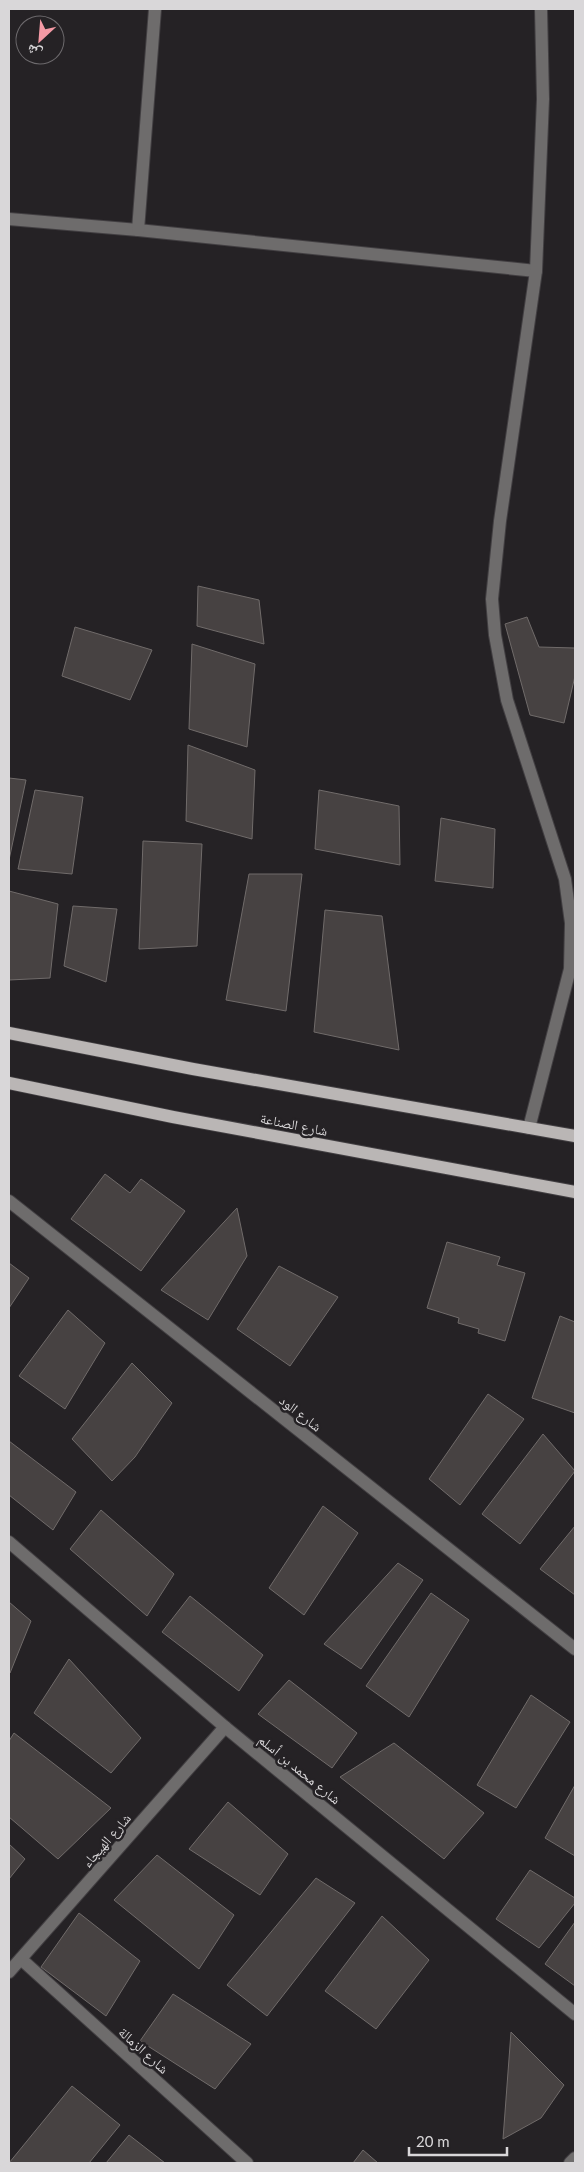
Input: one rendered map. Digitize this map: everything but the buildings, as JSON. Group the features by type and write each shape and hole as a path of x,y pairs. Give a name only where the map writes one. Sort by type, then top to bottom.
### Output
{"main road":[{"path":"9,1033 575,1136"},
{"name":"شارع الصناعة","path":"9,1083 173,1117 575,1192"}],"street":[{"path":"138,230 155,9"},
{"path":"529,1128 570,969 572,923 565,879 507,700 495,635 492,599 500,521 536,271 543,99 541,9"},
{"path":"9,219 138,230 536,271"},
{"name":"شارع الود","path":"9,1201 575,1649"},
{"name":"شارع محمد بن أسلم","path":"9,1542 225,1727 575,2014"},
{"name":"شارع الهيجاء","path":"9,1972 225,1727"},
{"name":"شارع الزمالة","path":"21,1959 248,2163"},
{"path":"570,2163 575,2158"}]}
